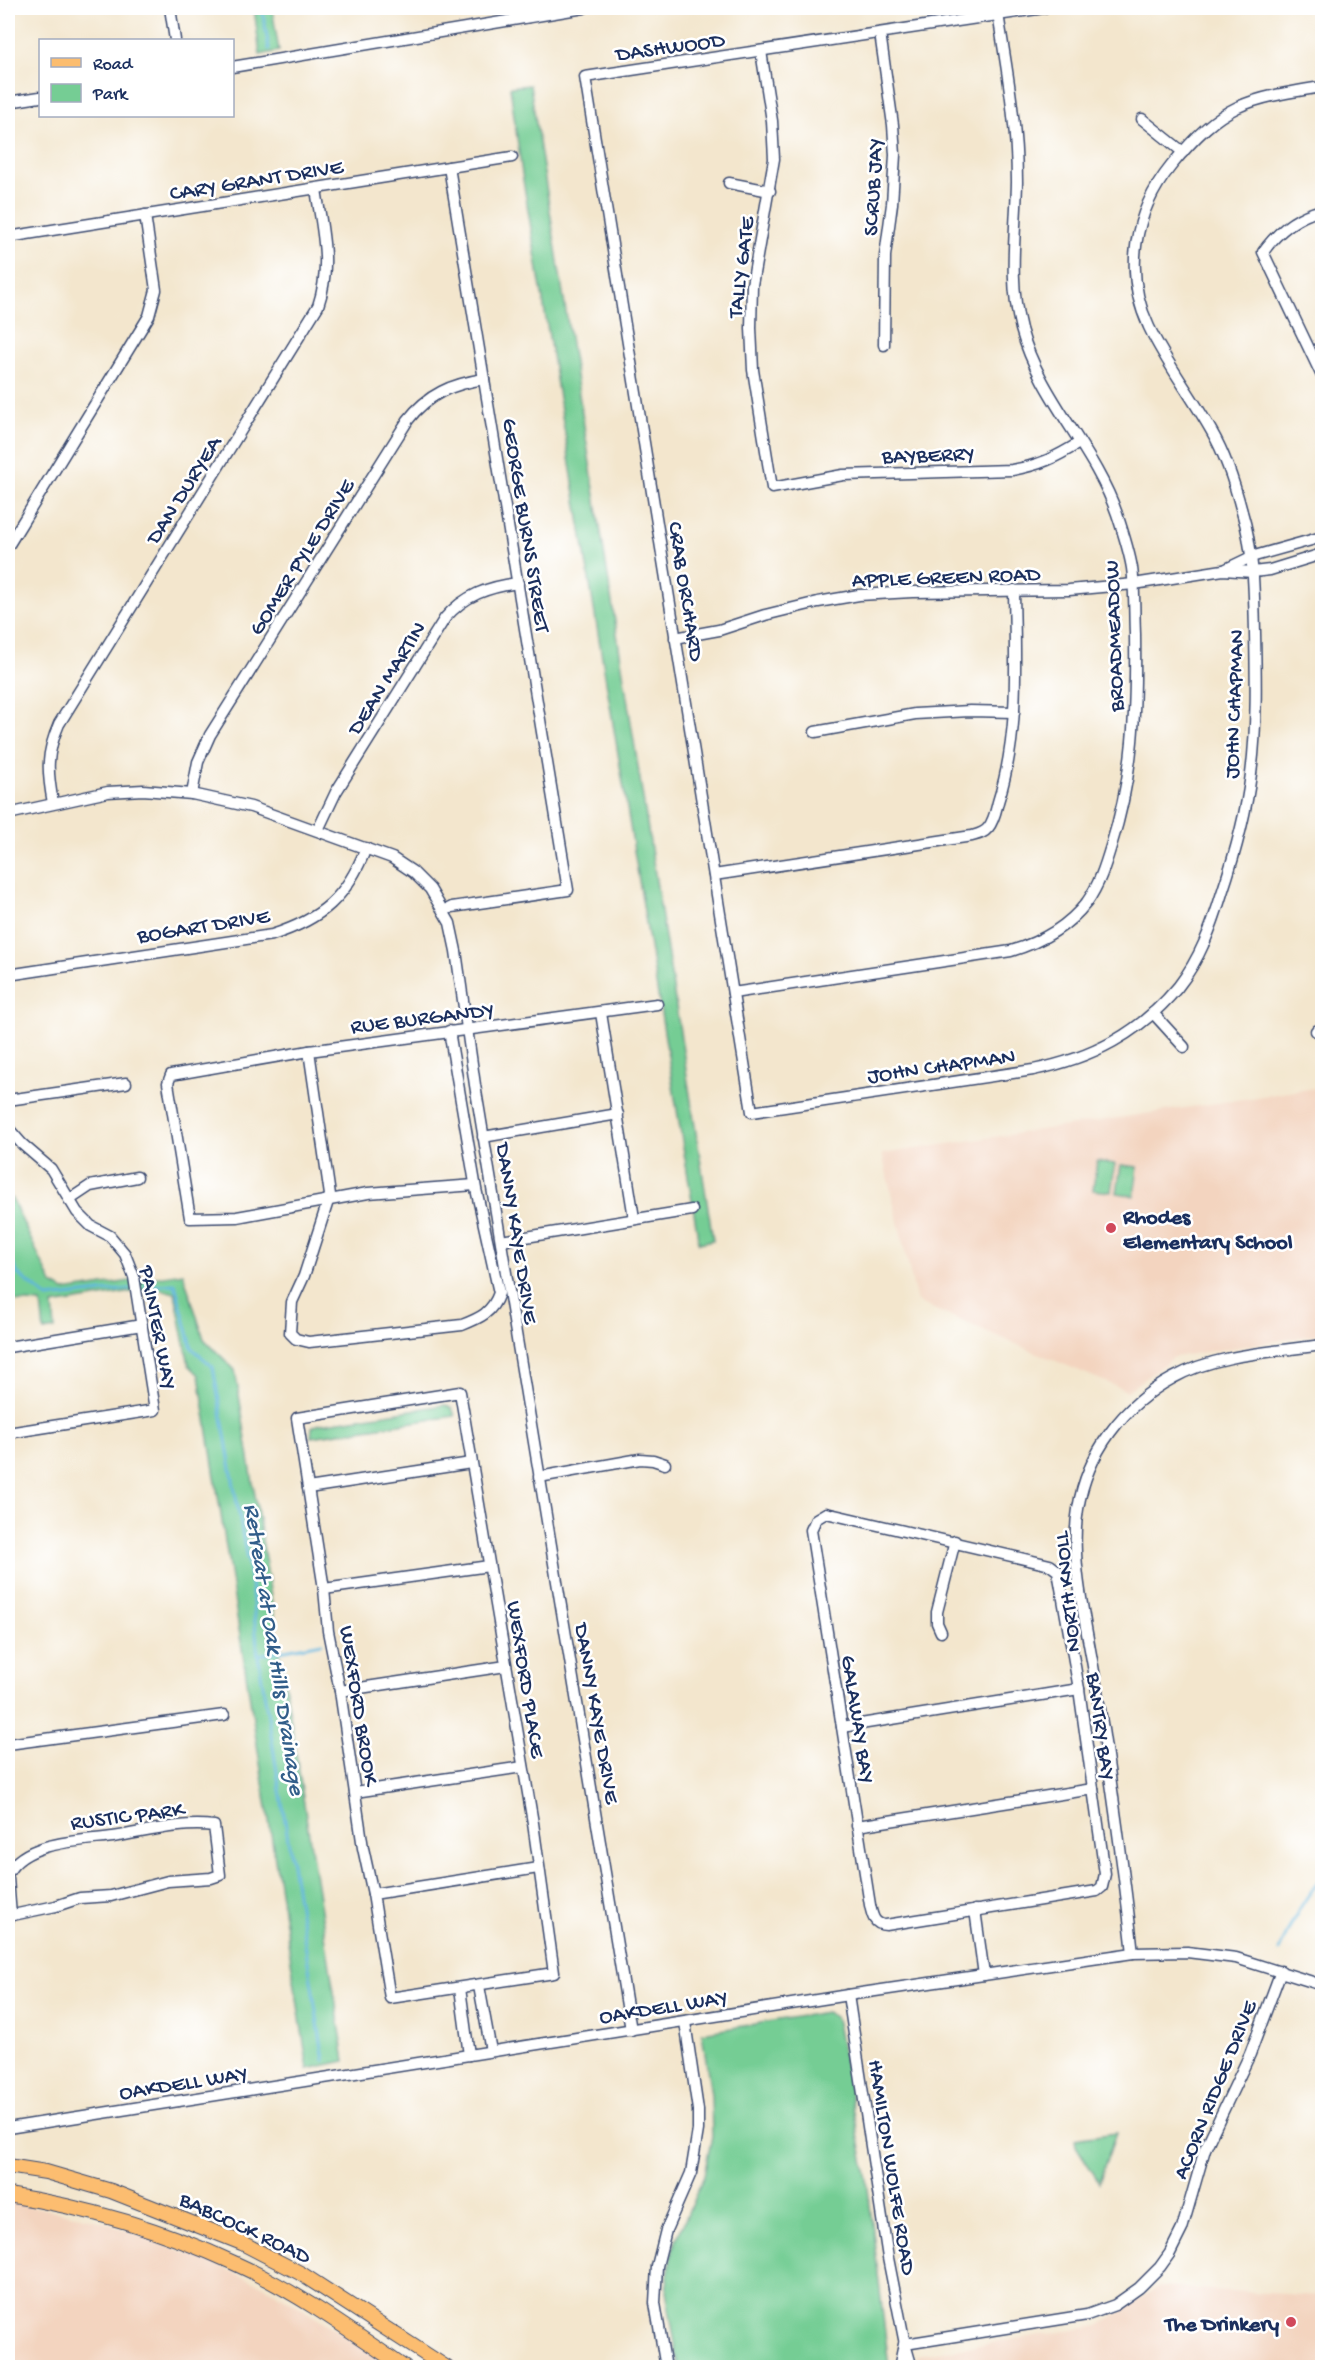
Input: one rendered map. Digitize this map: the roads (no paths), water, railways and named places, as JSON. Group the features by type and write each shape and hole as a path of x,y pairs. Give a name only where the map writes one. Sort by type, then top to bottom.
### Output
{"main road":[{"name":"BABCOCK ROAD","path":"8,2166 46,2172 111,2191 233,2240 300,2273 447,2367"},
{"path":"105,2216 111,2191"},
{"name":"BABCOCK ROAD","path":"8,2195 46,2201 105,2216 170,2237 235,2263 333,2318 405,2367"}],"street":[{"path":"170,8 175,39"},
{"path":"234,67 584,8"},
{"name":"DASHWOOD","path":"585,77 1044,8"},
{"name":"BROADMEADOW","path":"733,993 1011,951 1050,935 1080,911 1100,878 1127,788 1134,740 1136,692 1134,584 1126,539 1116,511 1104,483 1041,382 1030,356 1016,302 1013,274 1017,182 1015,128 998,15"},
{"name":"SCRUB JAY","path":"880,33 895,155 892,204 885,256 884,345"},
{"name":"TALLY GATE","path":"761,51 774,140 774,159 752,285 751,328 753,370 772,488"},
{"name":"CRAB ORCHARD","path":"585,77 752,1112"},
{"name":"JOHN CHAPMAN","path":"752,1112 1058,1065 1102,1048 1153,1013 1179,985 1203,946 1213,922 1240,833 1250,783 1256,690 1253,572 1244,515 1231,474 1214,435 1149,328 1136,284 1136,245 1145,208 1160,181 1208,125 1235,108 1264,96 1323,87"},
{"path":"8,102 39,97"},
{"path":"1142,119 1183,152"},
{"name":"CARY GRANT DRIVE","path":"8,237 512,157"},
{"name":"GEORGE BURNS STREET","path":"444,911 452,907 568,890 449,167"},
{"path":"729,183 770,190"},
{"name":"DAN DURYEA","path":"54,803 47,762 50,745 59,724 318,306 326,275 326,255 316,189"},
{"path":"1323,210 1290,224 1263,252 1323,376"},
{"path":"8,546 149,316 156,290 145,215"},
{"name":"GOMER PYLE DRIVE","path":"192,794 198,762 210,735 408,420 420,406 443,390 484,379"},
{"name":"BAYBERRY","path":"772,488 843,475 1012,470 1036,466 1052,460 1079,443"},
{"path":"1223,570 1251,557 1323,537"},
{"path":"1223,570 1253,572 1270,570 1323,554"},
{"name":"APPLE GREEN ROAD","path":"675,638 719,630 765,615 818,602 859,595 1069,590 1134,584 1223,570"},
{"name":"DEAN MARTIN","path":"318,830 336,792 445,618 464,600 480,591 518,583"},
{"path":"714,875 981,834 988,827 1004,784 1011,746 1014,712 1014,590"},
{"path":"815,732 915,714 970,711 1014,712"},
{"name":"DANNY KAYE DRIVE","path":"8,814 108,792 143,790 192,794 251,807 392,858 413,872 430,889 444,911 450,923 456,951 483,1137 632,2030"},
{"name":"BOGART DRIVE","path":"8,975 286,930 319,913 344,890 354,878 366,848"},
{"name":"RUE BURGANDY","path":"328,1202 237,1217 190,1218 168,1083 171,1075 309,1051 657,1004"},
{"path":"601,1013 634,1218"},
{"path":"1153,1013 1184,1047"},
{"path":"309,1051 330,1195 304,1276 292,1302 290,1333 296,1339 309,1342 462,1325 484,1316 495,1304 499,1293 475,1185 449,1031"},
{"path":"8,1100 126,1083"},
{"path":"483,1137 618,1114"},
{"name":"PAINTER WAY","path":"8,1128 22,1144 51,1169 88,1230 110,1236 125,1254 134,1277 155,1410 8,1433"},
{"path":"475,1185 490,1175"},
{"path":"69,1200 90,1186 137,1177"},
{"path":"328,1202 368,1193 475,1185 492,1188"},
{"path":"501,1241 692,1209"},
{"path":"8,1347 142,1325"},
{"name":"NORTH KNOLL","path":"1133,1953 1112,1780 1077,1561 1076,1533 1082,1489 1095,1457 1117,1423 1130,1408 1162,1383 1204,1365 1323,1345"},
{"name":"WEXFORD BROOK","path":"460,1392 297,1418 324,1589 328,1631 340,1691 363,1848 390,1998 460,1988"},
{"name":"WEXFORD PLACE","path":"460,1392 533,1823 555,1973 479,1986"},
{"path":"539,1477 640,1459 665,1464"},
{"path":"308,1488 471,1464"},
{"name":"BANTRY BAY","path":"816,1519 821,1515 833,1513 1050,1565 1058,1571 1079,1689 1105,1874 1102,1887 1096,1891 975,1910"},
{"name":"GALAWAY BAY","path":"816,1519 811,1530 857,1826 870,1905 875,1921 886,1925 975,1910"},
{"path":"941,1632 937,1623 937,1612 955,1541"},
{"path":"324,1589 489,1566"},
{"path":"340,1691 506,1666"},
{"path":"842,1727 1079,1689"},
{"path":"8,1744 224,1715"},
{"path":"355,1792 523,1767"},
{"path":"857,1826 1093,1789"},
{"name":"RUSTIC PARK","path":"8,1873 12,1864 62,1842 113,1837 164,1826 202,1825 214,1826 220,1875 211,1878 168,1881 111,1896 80,1898 56,1906 9,1916 8,1878"},
{"path":"373,1894 538,1868"},
{"path":"975,1910 984,1975"},
{"name":"OAKDELL WAY","path":"8,2128 848,1995 1133,1953 1155,1951 1213,1954 1236,1958 1323,1985"},
{"name":"ACORN RIDGE DRIVE","path":"904,2344 1087,2315 1115,2305 1150,2278 1169,2255 1182,2229 1205,2149 1250,2054 1281,1971"},
{"path":"469,2055 460,1988 479,1986 491,2051"},
{"name":"HAMILTON WOLFE ROAD","path":"848,1995 879,2202 904,2344 912,2367"},
{"path":"463,2015 485,2012"},
{"path":"666,2367 655,2303 657,2266 666,2230 691,2173 698,2130 698,2110 685,2022"},
{"name":"HAMILTON WOLFE ROAD","path":"899,2367 904,2344"}],"waterway":[{"path":"262,8 269,49"},
{"path":"8,1252 18,1274 48,1298 129,1289"},
{"name":"Retreat at Oak Hills Drainage","path":"145,1286 175,1284 192,1348 213,1367 251,1582 258,1655 324,2060"},
{"path":"258,1655 322,1643"},
{"path":"1279,1951 1303,1904 1322,1878"}],"place":[{"name":"Rhodes Elementary School","path":"1111,1228"},
{"name":"The Drinkery","path":"1291,2322"}]}
